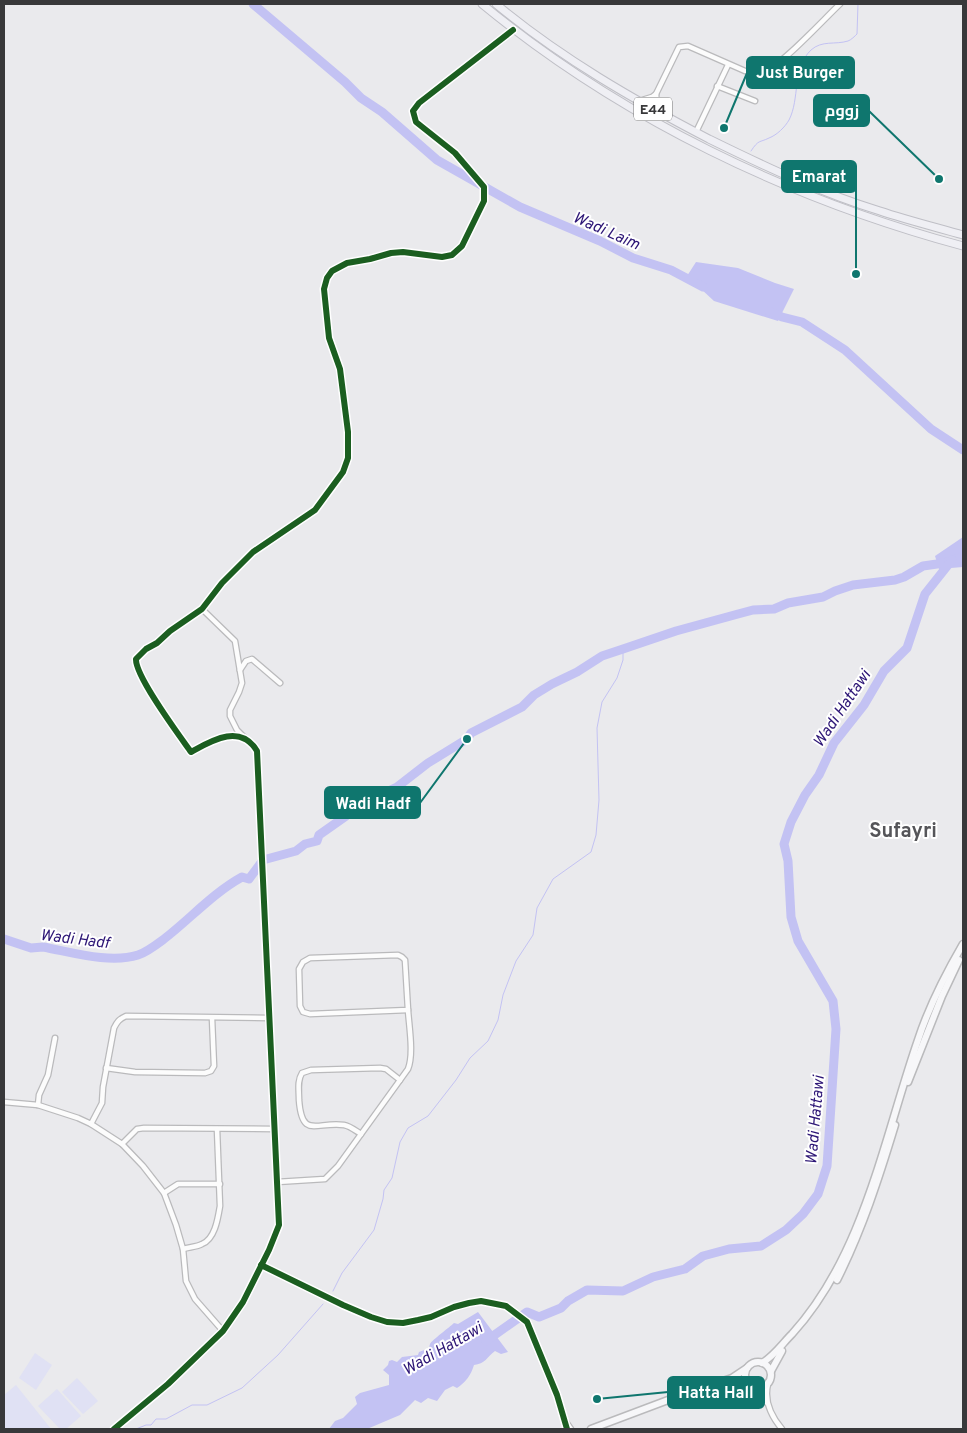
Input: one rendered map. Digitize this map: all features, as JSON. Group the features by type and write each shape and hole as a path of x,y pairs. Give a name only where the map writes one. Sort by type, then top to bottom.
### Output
{"highway":[{"name":"E44","path":"482,4 513,30 573,73 633,109 724,157 793,187 893,226 963,246"},
{"name":"E44","path":"496,4 560,53 637,101 696,132 824,190 879,211 963,235"},
{"path":"793,187 793,184 796,182 813,190 824,190"}],"main road":[{"path":"591,1429 737,1376 754,1363 762,1362 775,1353 812,1310 827,1288 845,1252 869,1192 920,1032 937,992 963,944"},
{"path":"721,1382 737,1382 759,1388 768,1384 775,1361 782,1350 818,1309 829,1292 849,1255 873,1196 911,1076 942,996 963,953"},
{"path":"762,1362 771,1372"},
{"path":"747,1368 745,1376 752,1386"}],"street":[{"path":"637,101 652,98 656,94 676,50 682,46 692,48 745,71 755,73 766,71 781,60 840,4"},
{"path":"247,740 235,736 226,736 217,738 191,752 165,717 137,668 138,656 202,609 240,563 316,510 343,472 348,458 348,432 340,369 329,338 324,289 327,278 332,271 347,263 403,252 442,257 452,255 462,246 484,202 484,187 466,163 416,122 413,111 419,102 513,30"},
{"path":"696,132 728,65"},
{"path":"717,86 755,101"},
{"path":"656,94 657,107 661,114"},
{"path":"114,1429 168,1384 223,1331 243,1302 279,1225 257,751 237,730 230,716 230,710 241,685 234,638 202,609"},
{"path":"240,670 246,661 252,660 280,683"},
{"path":"277,1182 324,1179 338,1166 410,1064 408,1010 405,960 400,956 310,958 300,965 300,1006 307,1014 408,1010"},
{"path":"91,1124 102,1103 106,1068 114,1028 117,1021 121,1018 132,1016 269,1018"},
{"path":"106,1068 135,1072 205,1073 210,1071 214,1066 212,1018"},
{"path":"38,1105 39,1094 48,1075 56,1038"},
{"path":"361,1134 345,1125 310,1126 303,1121 298,1081 302,1073 310,1070 380,1068 386,1069 400,1080"},
{"path":"4,1102 38,1105 91,1124 122,1144 143,1166 164,1193 183,1249 186,1281 195,1299 223,1331"},
{"path":"122,1144 137,1129 144,1128 274,1129"},
{"path":"183,1249 202,1245 208,1241 212,1234 220,1206 217,1129"},
{"path":"164,1193 178,1184 220,1184"},
{"path":"261,1265 343,1305 387,1322 403,1323 431,1317 469,1303 482,1302 506,1306 527,1322 557,1395 567,1429"},
{"path":"768,1384 766,1391 768,1404"},
{"path":"752,1386 768,1404 782,1429"},
{"path":"565,1421 571,1429"}],"shaded area":[{"path":"35,1353 52,1365 36,1390 19,1378"},
{"path":"77,1378 98,1401 83,1414 62,1392"},
{"path":"16,1385 51,1429 4,1429 4,1395"},
{"path":"57,1389 81,1416 66,1429 60,1429 38,1406"}],"water":[{"path":"696,262 738,268 794,289 778,321 714,301 687,276"},
{"path":"963,537 963,567 939,569 935,556"},
{"path":"478,1312 508,1352 501,1354 495,1351 483,1362 474,1365 470,1375 463,1383 457,1388 453,1386 445,1390 437,1401 428,1398 421,1403 415,1400 400,1415 367,1429 329,1429 335,1421 343,1418 357,1404 355,1397 360,1393 389,1385 389,1375 383,1370 389,1361 397,1362 402,1357 418,1355 419,1352 424,1350 424,1357 429,1360 431,1342 454,1323 458,1324"}],"waterway":[{"name":"Wadi Laim","path":"253,4 345,82 361,98 382,112 437,160 520,207 600,241 633,258 671,270 703,287"},
{"path":"751,151 758,143 778,133 789,120 801,66 811,50 824,44 848,41 857,34 858,4"},
{"name":"Wadi Laim","path":"769,311 782,317 802,322 845,350 931,429 963,450"},
{"name":"Wadi Hadf","path":"4,939 31,948 43,947 103,958 127,957 141,954 164,939 231,883 242,877 249,879 263,860 296,851 305,844 317,841 319,835 346,816 354,807 397,787 428,763 467,739 471,733 522,707 534,695 602,656 676,631 753,610 774,609 788,603 823,597 853,585 895,580 923,566 944,563 963,557"},
{"name":"Wadi Hattawi","path":"486,1341 527,1312 539,1317 561,1308 568,1301 587,1290 623,1291 653,1277 685,1269 703,1256 729,1249 761,1246 786,1230 803,1214 818,1194 827,1166 836,1029 833,1001 798,941 791,917 788,861 784,844 791,822 805,795 819,775 834,743 864,705 884,671 907,648 925,594 952,560"},
{"path":"333,1291 342,1273 374,1230 384,1190 392,1178 400,1142 408,1128 428,1116 456,1080 470,1058 488,1041 498,1020 503,995 516,961 533,935 537,908 553,879 591,852 596,835 599,800 597,728 602,702 617,678 623,660 623,649"},
{"path":"136,1429 151,1425 156,1419 166,1419 192,1405 207,1405 242,1388 278,1355 323,1304"}],"cycle path":[{"path":"114,1429 168,1384 223,1331 243,1302 269,1250 279,1225 257,751 250,743 234,736 216,739 191,752 168,720 142,678 136,659 146,649 157,643 170,631 202,609 222,583 253,552 315,510 343,472 348,458 348,432 340,369 329,338 324,289 327,278 332,271 347,263 403,252 442,257 452,255 462,246 484,201 484,187 455,153 416,122 413,111 419,103 513,30"},
{"path":"261,1265 343,1305 387,1322 403,1323 418,1320 431,1317 454,1307 481,1301 506,1306 527,1322 557,1395 567,1429"}],"place":[{"name":"Just Burger","path":"724,128"},
{"name":"زووم","path":"939,179"},
{"name":"Emarat","path":"856,274"},
{"name":"Wadi Hadf","path":"467,739"},
{"name":"Hatta Hall","path":"597,1399"}],"district":[{"name":"Sufayri","path":"903,830"}]}
